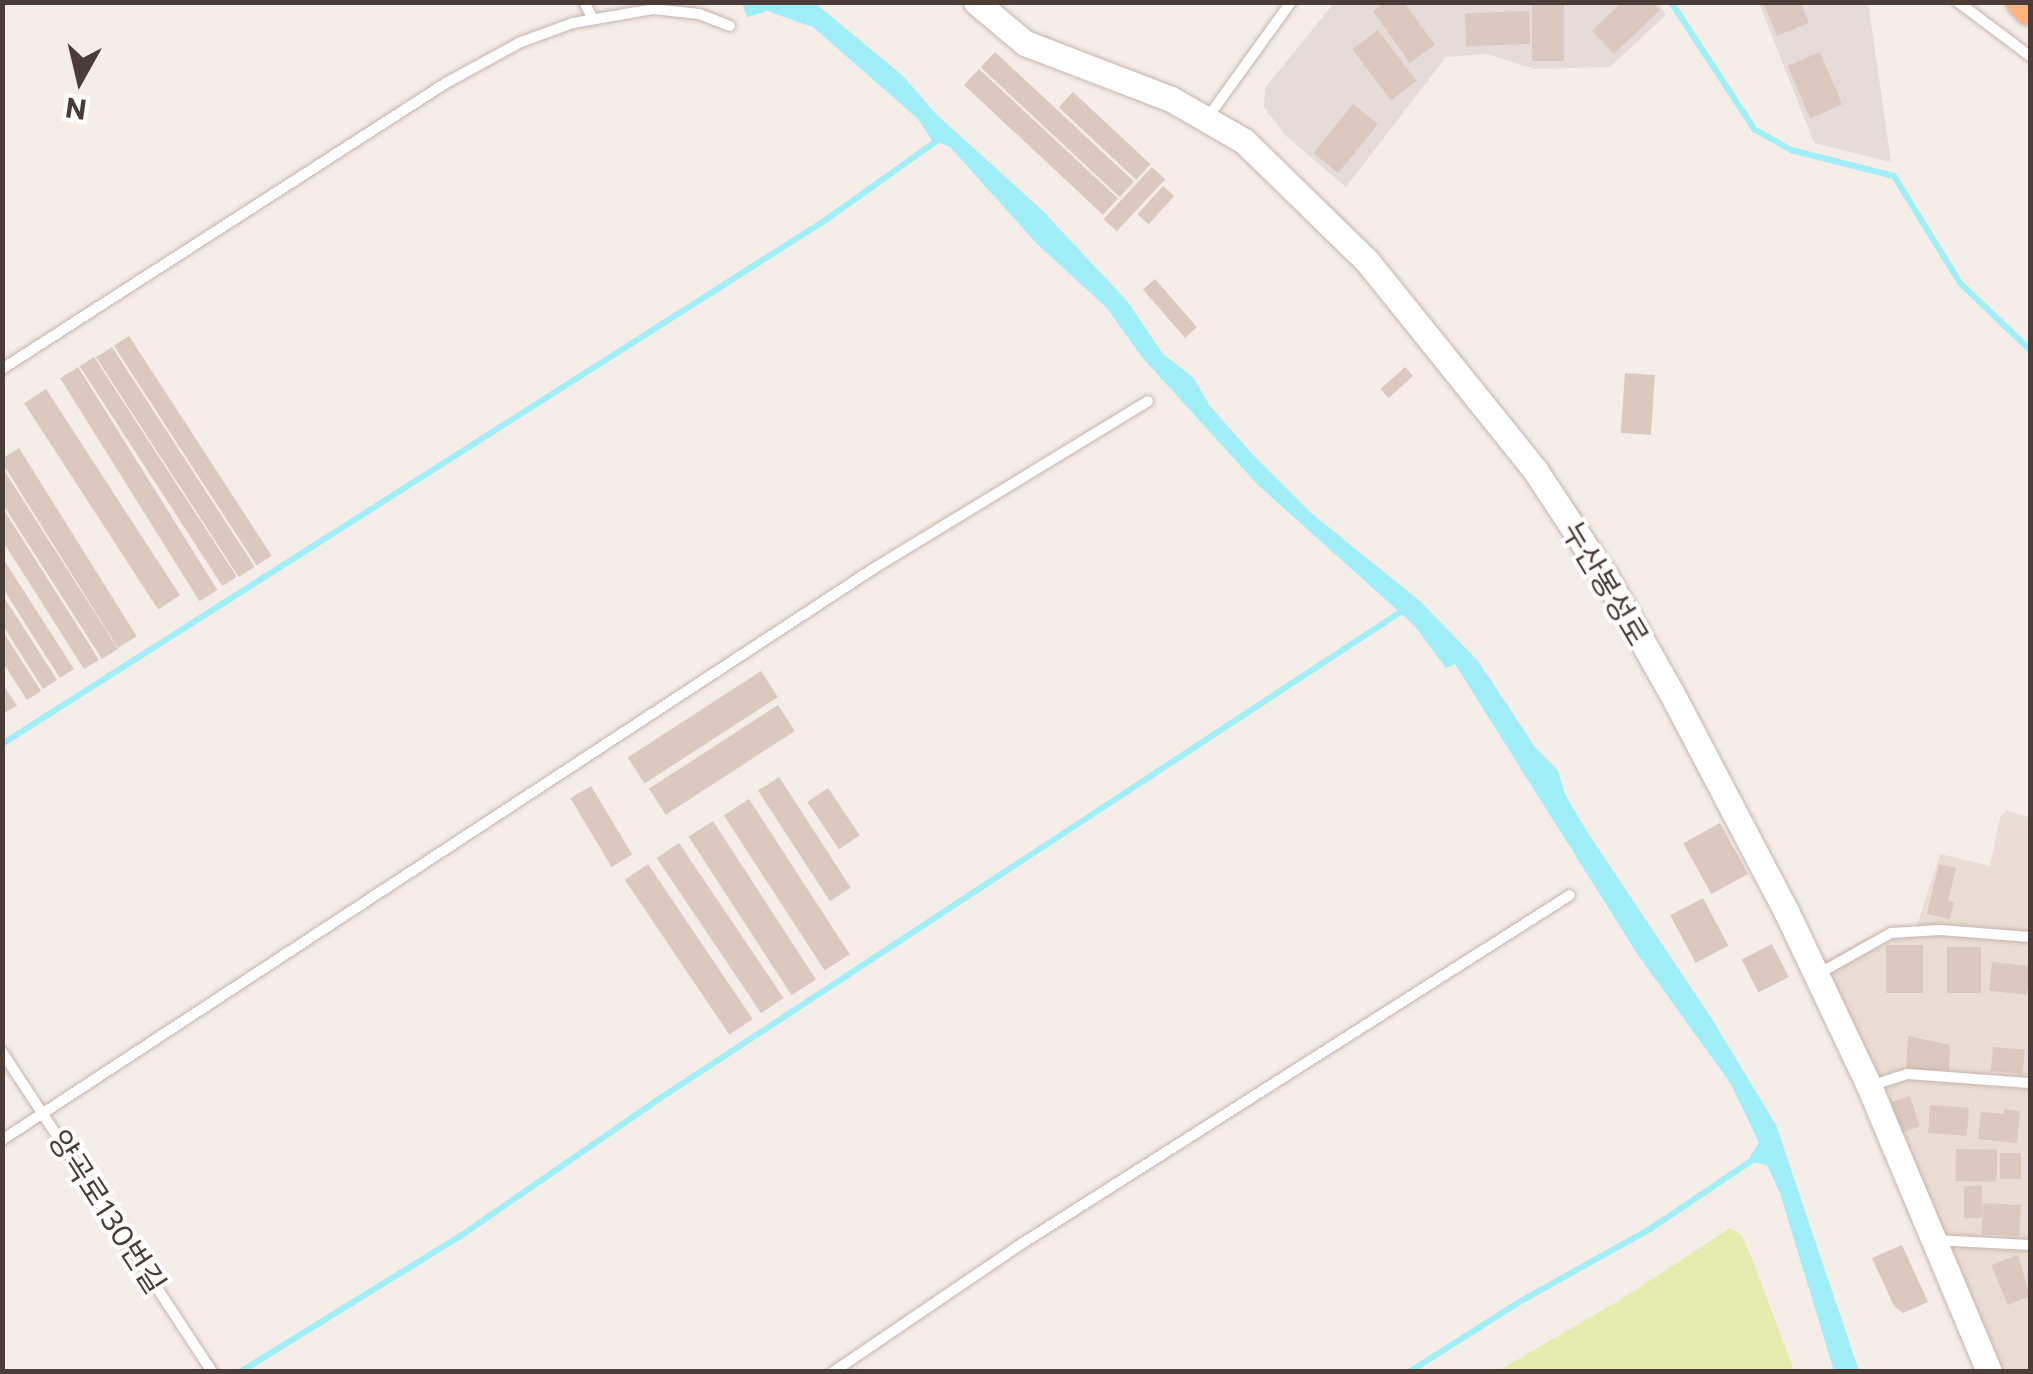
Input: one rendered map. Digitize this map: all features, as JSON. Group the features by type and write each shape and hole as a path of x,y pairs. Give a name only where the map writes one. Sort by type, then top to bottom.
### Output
{"highway":[{"path":"2023,2 2030,8"}],"street":[{"name":"누산봉성로","path":"976,2 1002,27 1043,52 1208,117 1282,174 1342,233 1536,470 1672,692 1817,975 1869,1086 1990,1372"}],"lane":[{"path":"584,2 594,19"},
{"path":"1208,117 1291,2"},
{"path":"1958,2 2030,56"},
{"path":"2,369 478,63 521,42 594,19 653,9 678,10 730,26"},
{"path":"2,1140 873,569 1148,402"},
{"path":"833,1372 1022,1244 1570,895"},
{"path":"1817,975 1892,934 1940,930 2030,936"},
{"name":"양곡로130번길","path":"2,1052 212,1372"},
{"path":"1869,1086 1907,1074 2030,1082"},
{"path":"1933,1240 2030,1245"}],"shaded area":[{"path":"1657,2 1666,15 1610,67 1534,69 1487,54 1446,57 1346,187 1285,135 1264,107 1265,88 1334,3"},
{"path":"1759,3 1868,3 1891,162 1814,143"},
{"path":"2007,810 2030,818 2030,1371 1999,1371 1821,963 1886,928 1917,926 1940,854 1990,866 2000,817"}],"green space":[{"path":"1730,1228 1741,1234 1794,1371 1498,1371 1620,1300"}],"water":[{"path":"742,3 815,3 903,76 937,115 1041,209 1127,301 1163,354 1194,378 1209,405 1256,458 1310,512 1421,602 1478,661 1535,747 1558,771 1565,794 1586,830 1710,1016 1776,1125 1859,1371 1834,1371 1780,1193 1767,1165 1753,1162 1750,1156 1759,1143 1731,1084 1638,955 1455,664 1446,668 1415,626 1258,485 1141,356 1107,308 1037,244 950,147 932,140 917,118 813,27 767,11 747,17"}],"building":[{"path":"1385,2 1404,2 1435,45 1410,63 1373,11"},
{"path":"1532,2 1564,2 1564,61 1532,61"},
{"path":"1622,2 1652,2 1660,10 1614,54 1592,31"},
{"path":"1763,2 1800,2 1809,23 1777,36"},
{"path":"1529,11 1530,44 1466,46 1465,13"},
{"path":"1378,30 1417,81 1391,100 1352,49"},
{"path":"995,52 1134,182 1120,197 981,67"},
{"path":"1820,52 1842,104 1810,118 1788,66"},
{"path":"979,69 1118,199 1103,215 964,85"},
{"path":"1073,92 1151,164 1136,180 1059,107"},
{"path":"1353,104 1378,124 1338,173 1313,153"},
{"path":"1152,167 1165,179 1117,231 1104,219"},
{"path":"1163,186 1174,196 1149,224 1138,214"},
{"path":"1155,279 1197,327 1185,338 1143,289"},
{"path":"129,336 272,556 257,566 114,346"},
{"path":"112,347 255,567 239,577 96,357"},
{"path":"94,357 237,577 222,586 80,366"},
{"path":"78,367 217,590 200,601 60,378"},
{"path":"1405,367 1413,376 1389,398 1380,389"},
{"path":"1625,373 1655,375 1651,435 1621,433"},
{"path":"46,389 180,595 158,609 24,403"},
{"path":"19,448 137,636 118,648 2,462"},
{"path":"2,467 118,649 102,659 2,503"},
{"path":"2,507 99,660 84,669 2,540"},
{"path":"2,557 74,669 60,678 2,587"},
{"path":"2,594 57,680 43,689 2,624"},
{"path":"2,630 41,691 27,700 2,661"},
{"path":"761,671 778,697 645,784 628,758"},
{"path":"2,683 17,706 2,714"},
{"path":"778,705 795,731 666,815 649,789"},
{"path":"779,777 851,888 830,901 758,791"},
{"path":"591,786 632,855 612,867 570,798"},
{"path":"828,788 860,835 839,849 807,802"},
{"path":"749,799 850,954 825,970 724,815"},
{"path":"713,821 816,980 792,995 689,837"},
{"path":"1720,823 1748,874 1711,894 1683,843"},
{"path":"679,843 784,998 761,1013 657,858"},
{"path":"648,864 753,1019 729,1035 625,880"},
{"path":"1939,864 1956,868 1948,901 1954,902 1950,919 1927,914"},
{"path":"1703,898 1728,946 1696,963 1670,915"},
{"path":"1772,944 1789,977 1759,992 1742,959"},
{"path":"1886,945 1923,945 1923,993 1886,993"},
{"path":"1947,947 1981,947 1981,993 1947,993"},
{"path":"1992,962 2030,966 2027,995 1989,991"},
{"path":"1908,1036 1950,1045 1949,1071 1906,1068"},
{"path":"1993,1047 2025,1050 2023,1074 1991,1071"},
{"path":"1910,1096 1920,1126 1901,1133 1891,1102"},
{"path":"1930,1105 1969,1108 1967,1136 1928,1133"},
{"path":"2004,1109 2020,1111 2017,1143 1978,1139 1981,1112 2004,1114"},
{"path":"1956,1149 1997,1150 1996,1182 1955,1181"},
{"path":"2000,1153 2021,1153 2021,1179 2000,1179"},
{"path":"1964,1186 1982,1186 1982,1218 1964,1218"},
{"path":"1983,1203 2021,1205 2019,1236 1981,1234"},
{"path":"1902,1245 1928,1302 1903,1313 1894,1306 1872,1258"},
{"path":"2018,1255 2030,1296 2008,1305 1991,1265"}],"waterway":[{"path":"1671,2 1754,129 1791,150 1894,176 1960,283 2030,350"},
{"path":"2,744 827,219 942,137"},
{"path":"240,1372 459,1237 659,1099 1402,611"},
{"path":"1409,1372 1521,1301 1650,1229 1757,1157"}]}
